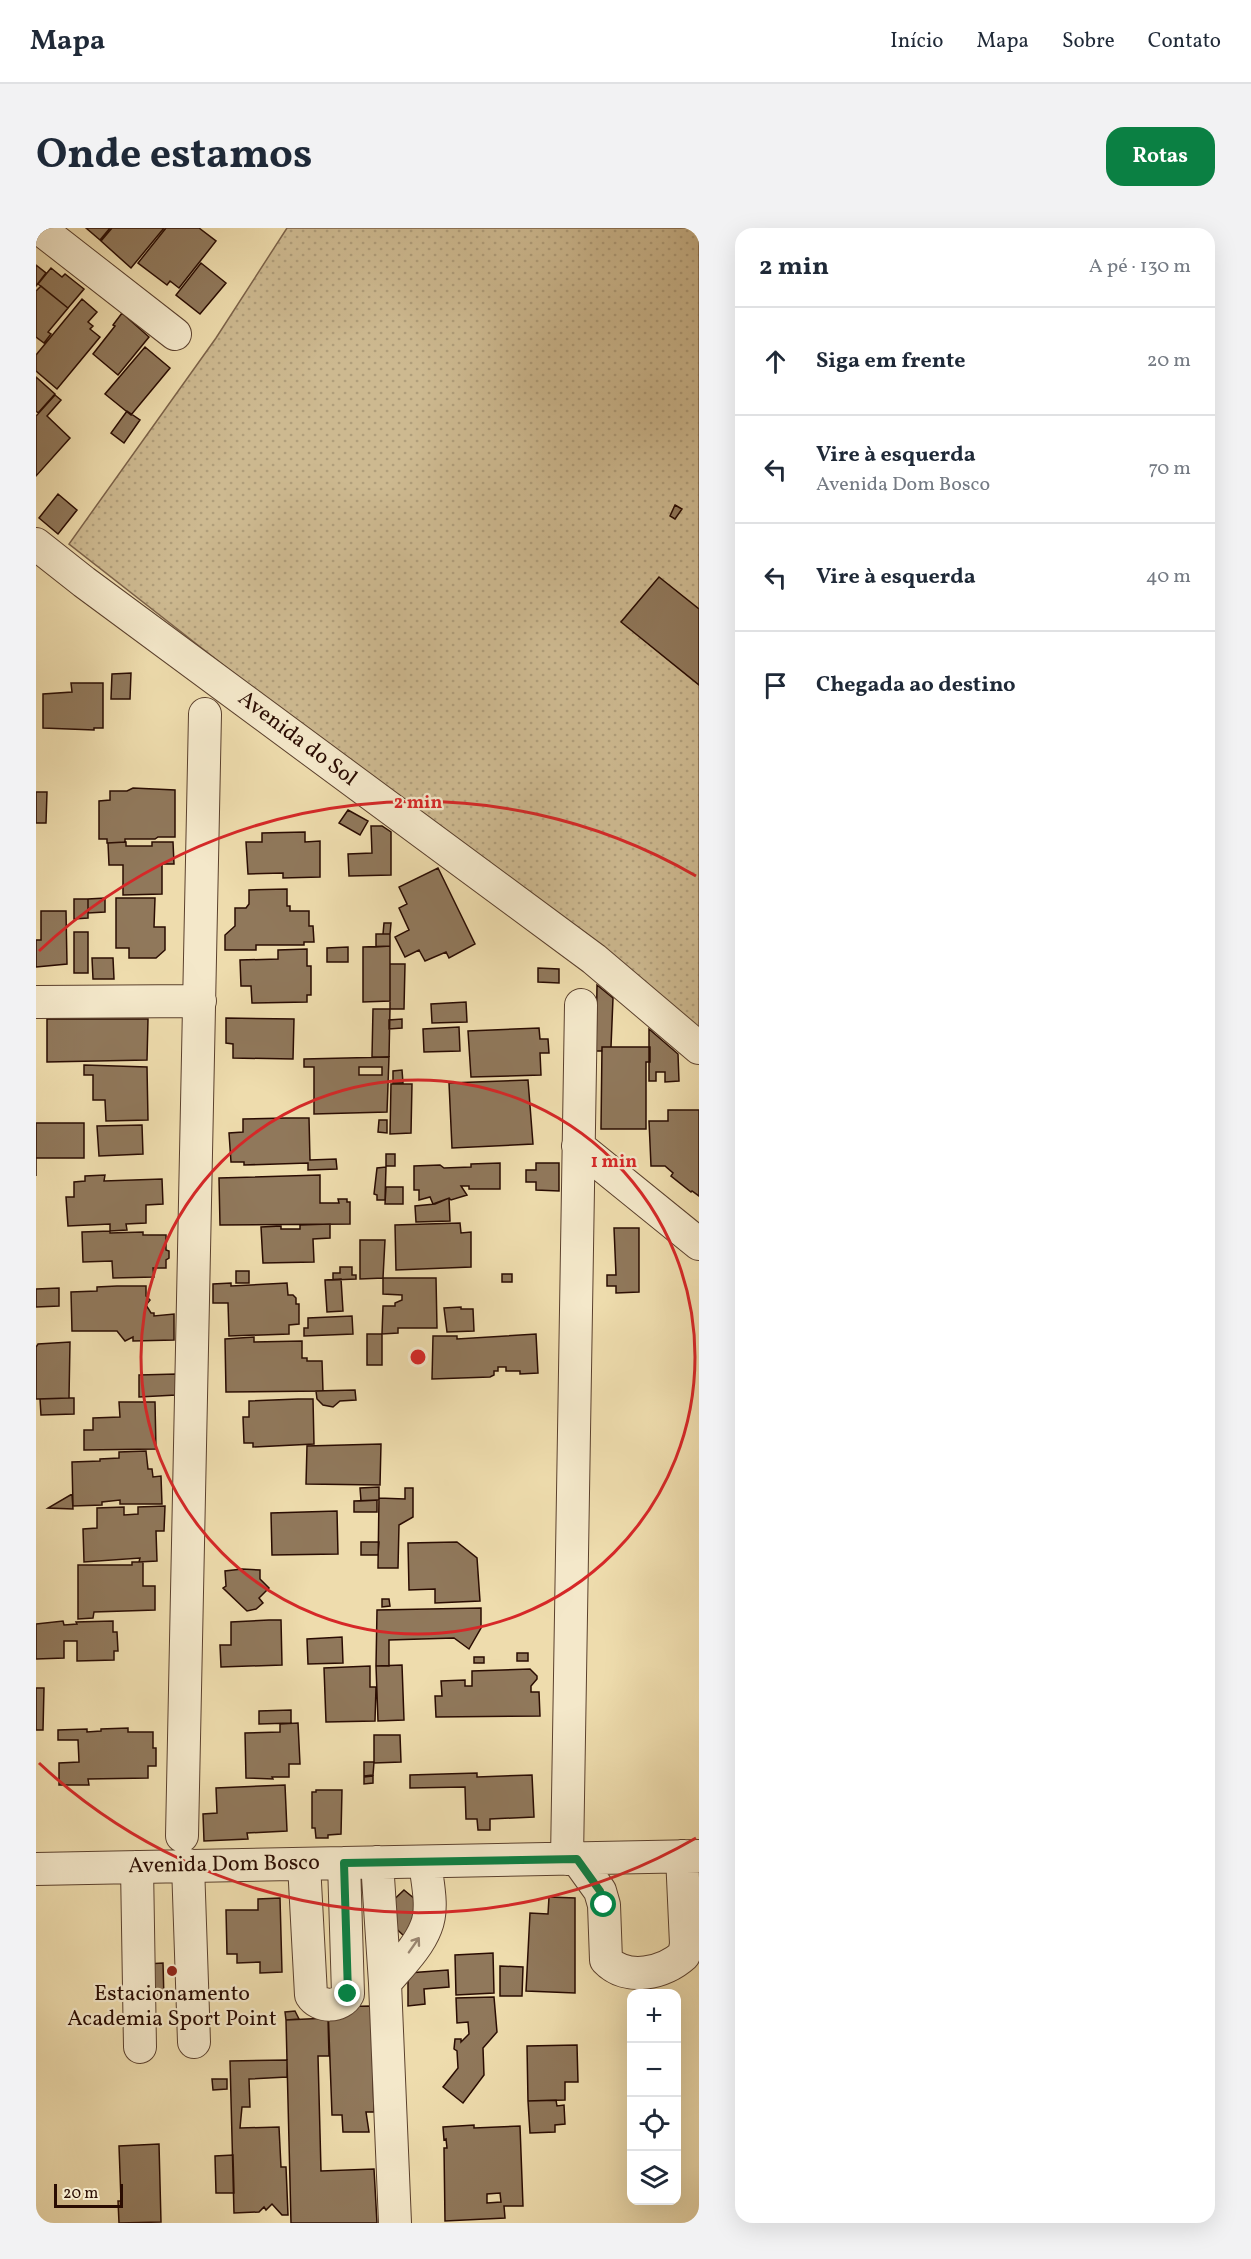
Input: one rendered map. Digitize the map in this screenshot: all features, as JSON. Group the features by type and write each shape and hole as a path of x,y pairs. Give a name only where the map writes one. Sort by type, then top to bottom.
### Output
{"street":[{"path":"39,228 175,334"},
{"name":"Avenida do Sol","path":"36,544 594,959 699,1048"},
{"path":"194,2042 185,1850 206,714"},
{"path":"36,1002 200,1001"},
{"path":"581,1005 572,1859 600,1891 604,1905 606,1960 613,1967 640,1973 666,1967 684,1955 687,1944 691,1856"},
{"path":"578,1146 699,1244"},
{"name":"Avenida Dom Bosco","path":"36,1869 137,1867 185,1850 304,1864 691,1856"},
{"path":"384,1983 414,1947 427,1926 429,1901 425,1862"},
{"path":"304,1864 311,1995 315,2001 322,2004 337,2004 345,2000 348,1994 344,1863"},
{"path":"377,1863 395,2223"},
{"path":"137,1867 141,2048"}],"shaded area":[{"path":"287,228 699,228 699,1042 504,885 69,544 216,338"}],"building":[{"path":"86,228 110,228 100,240"},
{"path":"112,228 164,228 131,268 101,241"},
{"path":"166,228 199,228 216,241 179,288 170,281 167,285 138,263"},
{"path":"201,263 226,283 200,314 176,295"},
{"path":"36,265 46,273 36,286"},
{"path":"51,268 62,277 65,274 84,289 68,308 38,284"},
{"path":"41,286 68,308 48,332 51,334 44,343 36,337 36,291"},
{"path":"82,299 97,312 88,322 93,326 90,329 100,337 57,389 36,371 36,355"},
{"path":"122,313 149,337 118,375 93,354"},
{"path":"145,347 170,368 131,415 105,394"},
{"path":"36,377 55,394 38,413 36,411"},
{"path":"55,395 61,400 47,416 70,438 36,476 36,416"},
{"path":"127,411 140,420 124,443 111,433"},
{"path":"58,494 77,510 58,534 39,518"},
{"path":"675,505 682,509 675,519 670,516"},
{"path":"659,577 699,609 699,685 621,622"},
{"path":"131,673 130,699 111,699 112,674"},
{"path":"71,683 103,683 103,728 94,728 94,730 43,728 43,694 72,692"},
{"path":"133,788 175,790 175,837 125,839 125,842 107,843 107,839 99,839 99,801 110,800 110,791 127,791"},
{"path":"36,792 47,792 46,823 36,823"},
{"path":"348,810 368,821 360,835 339,823"},
{"path":"371,826 382,826 391,832 391,875 349,876 348,854 372,853"},
{"path":"305,832 305,842 320,841 320,877 283,878 283,873 248,874 246,842 262,842 262,833"},
{"path":"126,842 126,846 152,846 152,842 173,842 174,864 162,864 162,894 123,895 123,865 109,865 108,843"},
{"path":"438,868 475,944 449,958 446,952 425,961 419,950 405,957 395,937 409,930 399,908 407,904 399,887"},
{"path":"287,889 287,906 290,906 290,911 309,911 309,926 313,926 314,942 304,942 304,945 256,945 256,950 225,950 225,935 235,926 235,908 246,908 249,904 249,890"},
{"path":"105,898 105,912 88,913 88,899"},
{"path":"116,898 155,898 154,927 165,927 165,950 156,958 129,958 129,948 116,948"},
{"path":"74,899 88,899 88,918 74,919"},
{"path":"41,911 66,911 67,964 36,967 36,940 41,940"},
{"path":"384,923 391,923 390,934 383,934"},
{"path":"74,932 88,932 88,973 74,973"},
{"path":"376,934 390,934 390,946 376,947"},
{"path":"390,946 390,1001 363,1002 363,947"},
{"path":"348,947 348,962 327,962 327,948"},
{"path":"307,949 307,966 311,966 311,995 307,995 307,1002 252,1003 251,986 241,986 240,960 278,959 278,950"},
{"path":"92,958 113,958 114,979 93,979"},
{"path":"390,964 405,964 404,1009 390,1009"},
{"path":"538,968 559,969 559,983 538,982"},
{"path":"597,985 613,998 611,1047 602,1047 602,1051 596,1051"},
{"path":"466,1002 467,1022 432,1023 431,1004"},
{"path":"373,1009 390,1009 389,1057 372,1057"},
{"path":"226,1018 294,1019 293,1059 233,1058 233,1044 226,1043"},
{"path":"47,1019 148,1019 147,1060 47,1062"},
{"path":"402,1019 402,1028 389,1029 389,1020"},
{"path":"459,1027 460,1051 424,1052 423,1029"},
{"path":"539,1028 540,1039 548,1039 549,1053 540,1053 541,1075 471,1077 468,1031"},
{"path":"649,1029 678,1054 679,1081 665,1082 665,1072 656,1072 656,1081 649,1081"},
{"path":"602,1047 650,1047 650,1062 646,1062 646,1129 601,1129"},
{"path":"389,1057 387,1112 314,1114 314,1067 304,1067 304,1059","holes":["359,1067 382,1067 382,1075 359,1075"]},
{"path":"84,1065 147,1067 148,1120 106,1121 105,1100 93,1100 93,1075 84,1075"},
{"path":"402,1070 403,1083 393,1083 393,1071"},
{"path":"528,1080 533,1144 452,1148 449,1083"},
{"path":"391,1084 412,1084 411,1133 390,1134"},
{"path":"668,1110 699,1110 699,1196 671,1176 673,1173 665,1166 651,1166 649,1121 668,1121"},
{"path":"309,1118 310,1160 336,1159 337,1169 308,1170 308,1163 244,1165 244,1162 231,1162 229,1133 243,1132 243,1119"},
{"path":"379,1120 387,1120 387,1133 378,1132"},
{"path":"36,1123 84,1123 84,1158 36,1158"},
{"path":"142,1125 143,1154 99,1156 97,1126"},
{"path":"386,1154 395,1154 395,1166 386,1166"},
{"path":"500,1163 500,1189 469,1189 469,1186 461,1186 467,1195 433,1204 430,1197 419,1200 419,1190 414,1190 414,1166 440,1165 444,1168"},
{"path":"536,1163 559,1163 559,1191 536,1190 536,1182 526,1182 526,1170 536,1170"},
{"path":"386,1167 385,1200 377,1200 377,1195 374,1194 377,1168"},
{"path":"105,1175 104,1181 162,1179 163,1204 146,1205 146,1223 126,1224 127,1230 110,1231 110,1224 68,1226 66,1197 74,1197 74,1182 85,1181 85,1176"},
{"path":"320,1175 320,1203 339,1203 338,1199 347,1199 347,1202 350,1202 350,1224 220,1225 219,1178"},
{"path":"386,1187 403,1187 403,1204 385,1204"},
{"path":"449,1198 450,1221 416,1222 415,1206 435,1204"},
{"path":"460,1223 461,1233 471,1232 471,1267 396,1270 395,1225"},
{"path":"330,1224 330,1238 313,1239 314,1262 263,1263 261,1227 281,1226 281,1229 300,1229 300,1225"},
{"path":"614,1228 639,1228 639,1292 616,1293 616,1286 607,1286 607,1275 616,1275"},
{"path":"110,1231 110,1233 143,1232 143,1235 166,1235 166,1250 169,1251 169,1258 166,1260 166,1268 153,1268 154,1277 113,1278 112,1261 83,1262 82,1232"},
{"path":"360,1240 385,1240 383,1278 360,1279"},
{"path":"340,1267 352,1267 352,1275 356,1275 356,1279 333,1280 333,1273 340,1273"},
{"path":"236,1271 249,1271 249,1283 236,1283"},
{"path":"502,1274 512,1274 512,1282 502,1282"},
{"path":"383,1278 436,1278 437,1328 398,1328 398,1333 382,1334 383,1306 395,1306 395,1303 402,1300 402,1295 383,1294"},
{"path":"341,1279 343,1311 327,1312 325,1280"},
{"path":"231,1283 231,1286 287,1283 288,1295 293,1295 296,1298 296,1304 299,1304 299,1324 289,1325 289,1334 229,1336 228,1303 213,1303 213,1284"},
{"path":"146,1286 146,1296 150,1300 146,1305 154,1316 174,1314 174,1340 133,1341 133,1337 125,1341 117,1331 72,1331 71,1292 97,1291 97,1287"},
{"path":"59,1288 59,1306 36,1307 36,1289"},
{"path":"461,1307 461,1309 473,1309 474,1331 447,1332 444,1308"},
{"path":"352,1316 353,1334 304,1336 304,1328 308,1328 308,1318"},
{"path":"367,1334 382,1334 382,1365 367,1365"},
{"path":"536,1334 538,1373 520,1374 520,1371 506,1371 506,1367 498,1367 498,1371 494,1371 494,1375 490,1377 432,1379 433,1336 457,1336 457,1339"},
{"path":"254,1337 254,1342 302,1341 302,1358 307,1358 307,1361 322,1361 323,1391 226,1392 225,1339"},
{"path":"70,1342 69,1398 36,1399 36,1347 38,1344"},
{"path":"177,1374 176,1395 139,1397 139,1375"},
{"path":"355,1390 356,1400 340,1401 333,1407 323,1405 317,1399 316,1391"},
{"path":"74,1398 74,1414 41,1415 40,1399"},
{"path":"313,1399 314,1444 253,1447 253,1443 244,1443 243,1417 249,1417 249,1401"},
{"path":"119,1402 155,1402 156,1449 84,1450 84,1430 93,1430 93,1418 120,1417"},
{"path":"381,1444 380,1485 306,1484 307,1446"},
{"path":"146,1451 148,1469 152,1469 153,1477 161,1476 162,1504 120,1504 120,1500 102,1502 102,1505 73,1506 72,1462 100,1461 100,1459 119,1458 119,1452"},
{"path":"379,1487 379,1500 361,1501 360,1488"},
{"path":"405,1488 413,1488 413,1517 399,1525 398,1568 378,1568 379,1498 405,1499"},
{"path":"72,1494 73,1509 48,1508"},
{"path":"377,1500 377,1512 354,1512 354,1501"},
{"path":"165,1506 164,1531 156,1531 157,1561 139,1562 140,1558 84,1562 83,1529 97,1528 97,1508 124,1507 124,1515 138,1514 138,1507"},
{"path":"337,1511 338,1554 272,1555 271,1513"},
{"path":"361,1542 379,1542 378,1555 361,1555"},
{"path":"457,1542 477,1558 480,1601 435,1603 435,1589 409,1590 408,1543"},
{"path":"132,1562 143,1562 143,1586 155,1586 155,1610 94,1612 93,1618 78,1619 78,1565 132,1565"},
{"path":"260,1570 260,1579 269,1588 259,1598 263,1603 256,1609 247,1611 223,1588 226,1586 225,1571"},
{"path":"382,1599 389,1599 390,1606 382,1607"},
{"path":"481,1608 481,1628 469,1649 454,1638 389,1640 389,1666 376,1666 377,1610"},
{"path":"281,1620 282,1665 221,1667 220,1645 231,1645 231,1622"},
{"path":"63,1621 64,1625 77,1624 76,1622 113,1621 113,1632 117,1632 118,1651 114,1651 114,1660 77,1661 77,1641 64,1641 64,1658 36,1659 36,1624"},
{"path":"342,1637 343,1663 308,1664 307,1639"},
{"path":"517,1653 528,1653 528,1661 517,1661"},
{"path":"474,1657 484,1657 484,1663 474,1663"},
{"path":"402,1665 404,1720 378,1721 376,1666"},
{"path":"370,1666 370,1687 376,1687 375,1721 326,1722 324,1668"},
{"path":"530,1669 537,1676 531,1686 531,1692 539,1692 540,1716 436,1717 435,1696 442,1696 441,1681 465,1680 465,1686 472,1686 472,1671"},
{"path":"36,1688 44,1688 43,1730 36,1730"},
{"path":"291,1710 291,1723 259,1724 259,1711"},
{"path":"298,1723 300,1764 289,1764 289,1777 246,1778 245,1733 280,1732 280,1724"},
{"path":"128,1728 128,1732 153,1732 156,1766 148,1766 148,1778 88,1779 89,1785 59,1785 59,1763 79,1762 78,1740 58,1740 58,1730 87,1729 87,1732"},
{"path":"374,1735 400,1735 401,1762 374,1763"},
{"path":"364,1762 374,1762 373,1775 364,1776"},
{"path":"477,1773 477,1777 532,1775 534,1817 490,1819 490,1830 478,1830 477,1819 466,1819 465,1787 410,1788 410,1775"},
{"path":"373,1776 373,1783 364,1784 364,1777"},
{"path":"285,1785 287,1831 247,1833 248,1839 204,1841 203,1814 217,1813 216,1788"},
{"path":"342,1790 341,1834 328,1835 328,1838 316,1838 315,1828 312,1828 312,1792"},
{"path":"404,1890 427,1909 405,1937 382,1915 382,1911"},
{"path":"549,1897 575,1898 575,1993 526,1991 530,1913 548,1914"},
{"path":"280,1898 282,1972 260,1973 260,1962 237,1963 237,1954 227,1954 226,1910 258,1910 258,1899"},
{"path":"493,1953 494,1993 456,1995 455,1955"},
{"path":"163,1963 164,2000 147,2000 146,1964"},
{"path":"500,1966 523,1967 522,1996 500,1996"},
{"path":"448,1970 449,1987 424,1989 425,2004 408,2006 408,1973"},
{"path":"494,1997 497,2032 483,2048 484,2075 463,2103 443,2087 458,2068 457,2051 454,2049 455,2039 461,2039 461,2042 469,2034 468,2022 457,2023 456,1998"},
{"path":"371,2006 374,2112 366,2112 369,2132 343,2132 342,2115 332,2115 328,2007"},
{"path":"295,2011 299,2019 286,2020 285,2012"},
{"path":"328,2018 329,2056 318,2056 321,2171 374,2169 377,2223 291,2223 286,2020"},
{"path":"577,2045 578,2082 565,2082 565,2100 528,2101 527,2046"},
{"path":"287,2060 287,2077 249,2079 250,2107 242,2107 240,2128 279,2127 281,2167 286,2167 288,2215 282,2215 272,2204 266,2210 264,2207 259,2212 234,2213 230,2061"},
{"path":"212,2079 227,2079 227,2089 213,2090"},
{"path":"556,2100 557,2106 564,2105 565,2124 555,2125 555,2132 530,2133 528,2101"},
{"path":"520,2126 523,2206 504,2206 505,2218 445,2221 444,2148 447,2148 443,2127","holes":["500,2193 501,2202 487,2203 487,2194"]},
{"path":"159,2144 161,2222 119,2223 118,2201 121,2201 119,2146"},
{"path":"233,2155 234,2193 216,2193 215,2156"}],"place":[{"name":"Estacionamento Academia Sport Point","path":"172,1971"}],"route":[{"path":"348,1994 344,1863 577,1859 600,1891 604,1905"}]}
